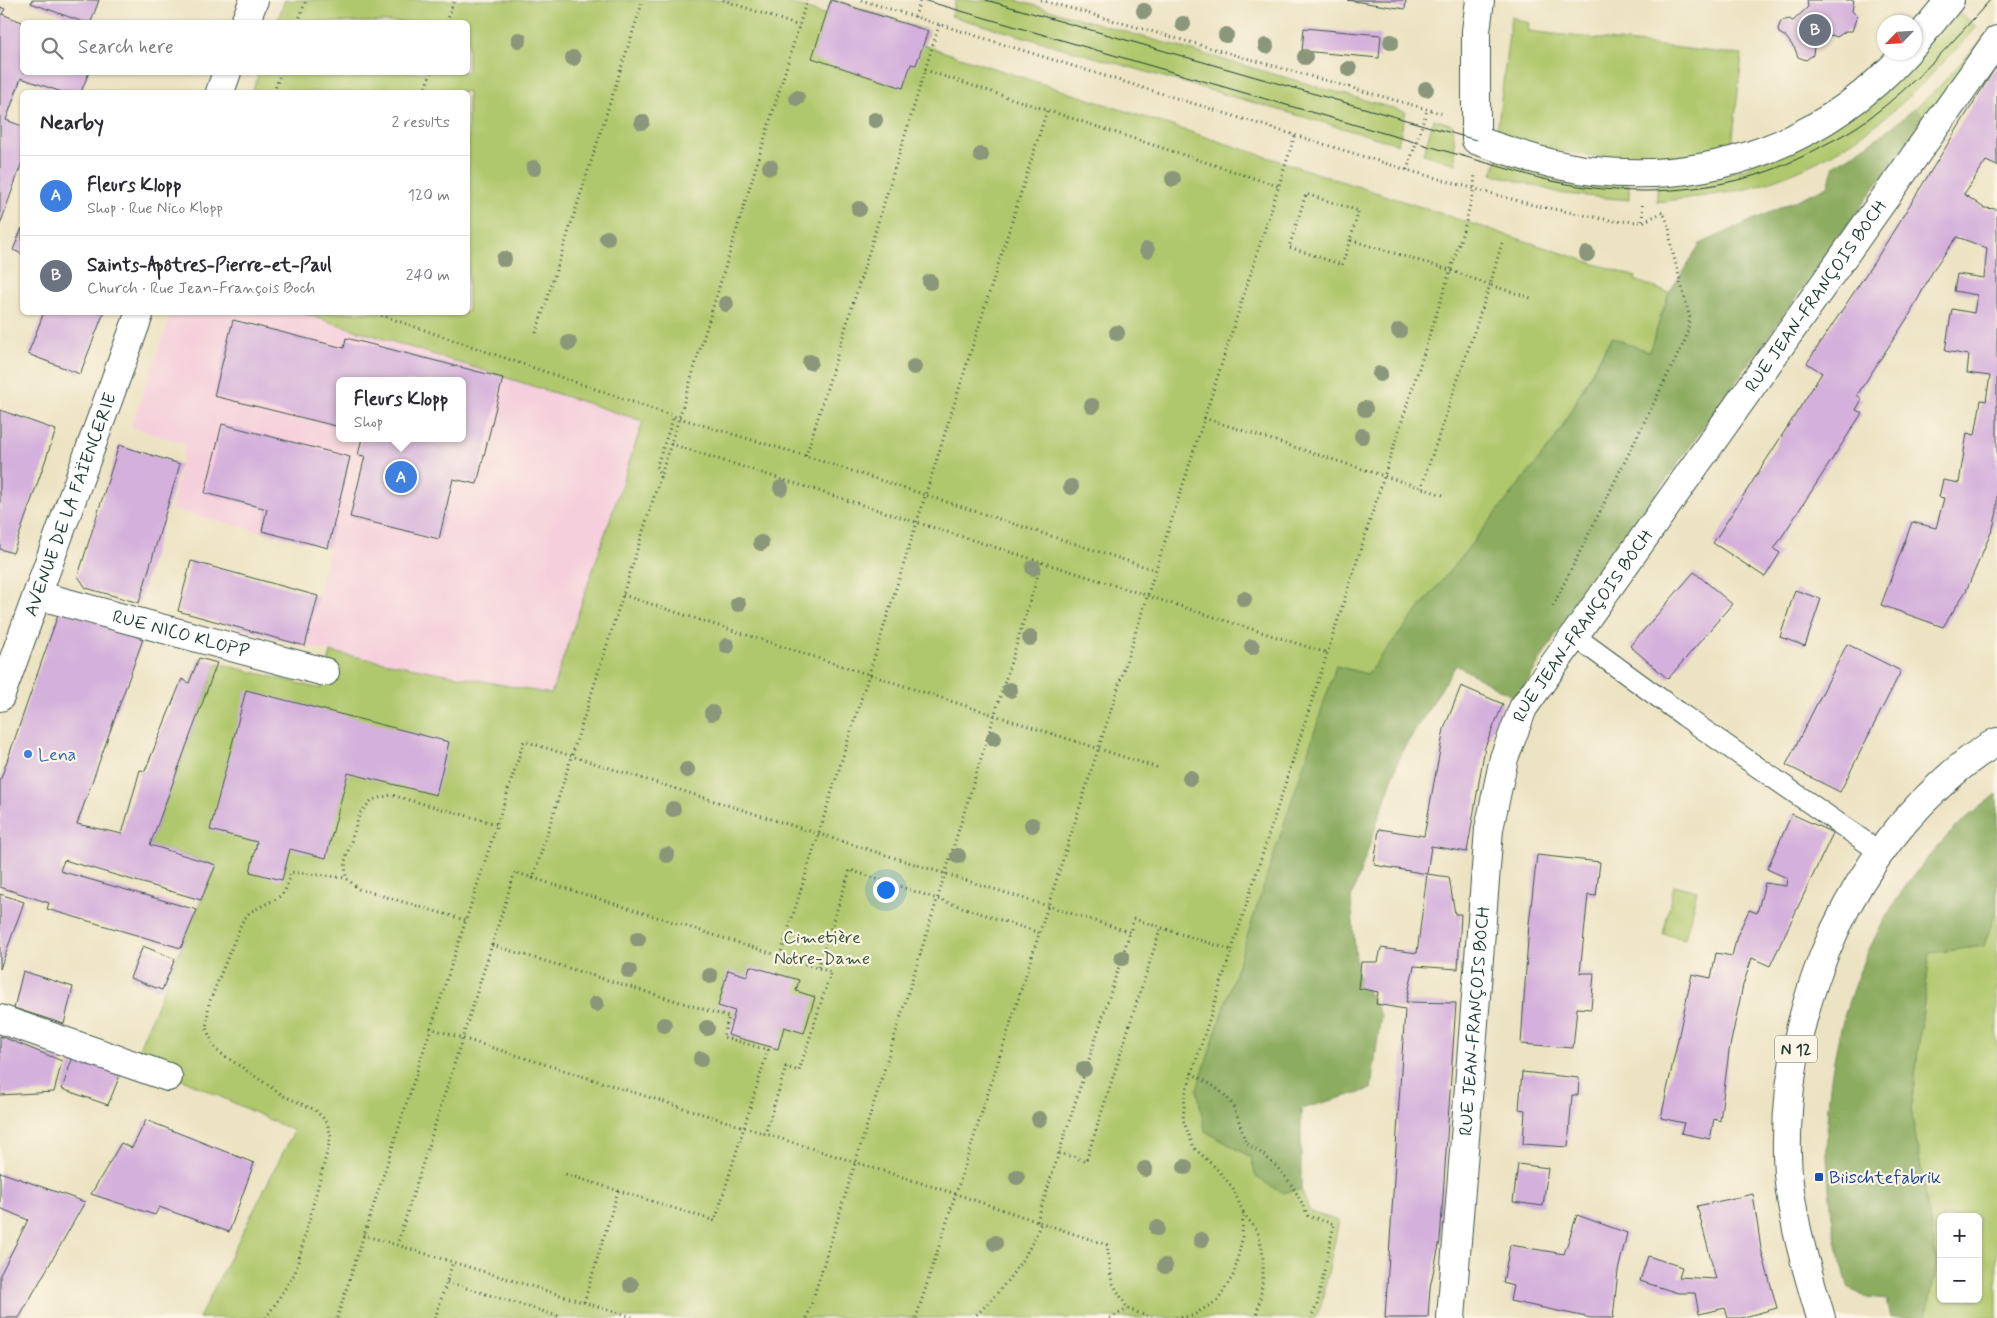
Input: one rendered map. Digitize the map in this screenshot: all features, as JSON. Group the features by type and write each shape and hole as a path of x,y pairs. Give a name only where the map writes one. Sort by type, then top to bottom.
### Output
{"street":[{"path":"247,20 254,0"},
{"path":"1480,0 1476,31 1476,131 1542,160 1592,171 1642,174 1703,168 1771,149 1825,122 1870,90 1900,60"},
{"path":"1922,34 1950,0"},
{"name":"RUE JEAN-FRANÇOIS BOCH","path":"1451,1318 1489,829 1504,758 1522,708 1997,40"},
{"path":"221,90 226,75"},
{"name":"AVENUE DE LA FAÏENCERIE","path":"0,697 139,315"},
{"name":"RUE NICO KLOPP","path":"37,595 325,672"},
{"name":"N 12","path":"1821,1318 1796,1224 1787,1157 1788,1105 1798,1037 1816,975 1844,912 1880,852 1916,808 1961,766 1997,742"},
{"path":"0,1019 168,1077"}],"lane":[{"path":"1569,641 1684,716 1880,852"}],"path":[{"path":"299,20 306,0"},
{"path":"448,20 454,0"},
{"path":"536,332 643,0"},
{"path":"723,0 799,26"},
{"path":"533,878 671,444 807,0"},
{"path":"861,0 1407,170 1533,205 1614,221 1642,222 1663,212 1669,226 1671,246 1690,318 1686,338 1550,614 1556,634 1569,641"},
{"path":"915,17 920,0"},
{"path":"1041,0 1427,110 1476,131"},
{"path":"806,456 939,25"},
{"path":"925,70 1278,186"},
{"path":"275,90 280,75"},
{"path":"425,90 430,75"},
{"path":"780,956 1047,110"},
{"path":"1407,170 1427,110"},
{"path":"916,1318 1295,135"},
{"path":"1256,1318 1262,1291 1263,1263 1259,1234 1243,1212 1233,1188 1216,1168 1194,1148 1183,1120 1185,1095 1466,222 1474,188"},
{"path":"1306,194 1359,211 1350,240 1342,265 1290,247 1306,194"},
{"path":"1350,240 1450,270 1531,298"},
{"path":"1421,488 1490,285 1502,243"},
{"path":"381,315 679,418 926,494 1155,570"},
{"path":"660,477 657,465 674,416"},
{"path":"1204,418 1443,495"},
{"path":"671,444 1327,653"},
{"path":"807,1318 1042,562"},
{"path":"623,595 1158,768"},
{"path":"337,1318 524,741 1130,932"},
{"path":"346,878 345,861 360,813 372,800 391,795 497,824"},
{"path":"818,968 850,870 1040,932"},
{"path":"266,1318 295,1273 331,1137 327,1122 315,1110 284,1096 216,1050 206,1028 209,1003 242,922 250,912 278,898 285,891 291,872 346,878 359,889 465,920"},
{"path":"397,1245 515,872 831,972 799,1071 786,1067 765,1134"},
{"path":"973,1318 1017,1267 1036,1237 1059,1152 1134,919 1231,950"},
{"path":"1059,1152 1086,1161 1161,927"},
{"path":"492,945 729,1017 723,1037 768,1050 715,1221 562,1173"},
{"path":"430,1028 956,1194 1107,1245 1112,1282 1128,1309 1152,1318"},
{"path":"1191,1073 1218,1088 1229,1099 1239,1118 1245,1142 1264,1153 1282,1172 1297,1192 1308,1216 1334,1224 1317,1305 1311,1318"},
{"path":"584,1302 618,1191"},
{"path":"1176,1318 1192,1316 1218,1300 1234,1274 1242,1240 1243,1212"},
{"path":"363,1235 636,1318"},
{"path":"435,1318 453,1262"},
{"path":"447,1282 558,1316 557,1318"},
{"path":"1110,1318 1128,1309"}],"shaded area":[{"path":"171,315 308,315 643,420 551,694 305,646 330,548 172,510 185,444 131,427"}],"green space":[{"name":"Cimetière Notre-Dame","path":"285,0 780,0 826,15 831,0 834,0 928,31 923,45 1636,277 1635,280 1669,293 1649,352 1611,337 1554,441 1367,674 1336,666 1205,1131 1251,1157 1282,1193 1301,1189 1310,1212 1339,1221 1321,1306 1315,1318 199,1318 294,1131 135,1057 216,865 150,845 217,663 321,689 331,652 551,694 643,421 308,315 470,315 470,90 253,90 258,75 470,75 470,20 278,20"},
{"path":"956,0 1015,0 1406,112 1398,144 951,16"},
{"path":"1956,9 1977,27 1891,113 1868,131 1816,162 1756,187 1657,202 1657,184 1745,169 1889,60 1922,60 1922,35"},
{"path":"1511,17 1529,23 1528,31 1742,55 1732,146 1673,160 1641,160 1596,156 1546,148 1497,132"},
{"path":"1987,34 1980,50 1924,118 1915,108 1938,88"},
{"path":"1915,108 1924,118 1556,634 1517,699 1456,665 1401,753 1351,899 1357,973 1381,1015 1371,1089 1301,1109 1301,1189 1282,1193 1256,1177 1251,1157 1205,1131 1197,1089 1336,666 1367,674 1554,441 1612,337 1649,352 1669,293 1700,244 1828,186 1834,165 1876,139"},
{"path":"1434,119 1453,125 1456,164 1423,154"},
{"path":"1498,157 1629,184 1629,200 1564,194 1492,174"},
{"path":"1997,794 1997,908 1984,946 1930,953 1911,1109 1937,1264 1926,1318 1891,1318 1887,1300 1867,1298 1848,1286 1836,1240 1827,1151 1828,1107 1834,1062 1844,1017 1859,974 1878,932 1902,892 1929,856 1961,823"},
{"path":"1674,885 1697,891 1685,939 1663,934"},
{"path":"1997,908 1997,1318 1926,1318 1937,1263 1911,1109 1930,953 1984,946"}],"building":[{"path":"32,0 99,0 92,20 78,20 31,3"},
{"path":"831,0 928,31 916,65 911,64 903,88 812,58"},
{"path":"1347,0 1406,0 1405,9"},
{"path":"1807,0 1854,0 1852,11 1857,16 1852,31 1846,31 1837,37 1831,35 1814,46 1813,55 1806,60 1798,57 1795,49 1786,37 1779,33 1778,29 1781,21 1789,19 1793,21 1808,7"},
{"path":"0,7 5,9 2,14 20,21 20,75 88,75 82,90 56,90 21,78 6,120 20,125 20,168 0,225"},
{"path":"1304,28 1381,35 1379,58 1302,51"},
{"path":"1995,68 1997,69 1997,166 1986,161 1964,194 1984,208 1997,209 1997,512 1993,528 1966,591 1943,627 1881,605 1912,522 1936,528 1944,498 1939,497 1943,480 1959,483 1967,433 1975,435 1981,400 1986,401 1990,376 1967,373 1969,355 1945,351 1952,309 1974,313 1977,295 1954,291 1957,274 1984,278 1987,248 1957,237 1935,267 1910,314 1857,395 1862,399 1856,410 1862,413 1774,549 1780,553 1765,577 1713,543 1822,373 1807,363 1878,256"},
{"path":"20,233 20,253 13,250"},
{"path":"43,315 103,315 80,374 28,354"},
{"path":"233,320 344,348 346,338 503,378 477,484 453,479 439,539 350,517 365,456 358,455 361,442 466,442 466,377 336,377 336,426 214,396"},
{"path":"0,410 56,430 13,553 0,549"},
{"path":"222,424 350,457 328,548 262,531 267,509 205,493"},
{"path":"119,445 180,464 139,603 86,588 78,576"},
{"path":"191,561 318,596 305,646 178,611"},
{"path":"1694,572 1732,604 1668,679 1630,646"},
{"path":"1795,590 1821,599 1805,646 1780,637"},
{"path":"60,609 143,639 77,824 122,834 140,770 145,771 182,679 189,683 199,658 217,663 150,845 216,865 201,900 64,860 60,871 197,910 181,948 47,909 49,903 0,887 0,781"},
{"path":"1847,644 1901,671 1840,792 1786,765"},
{"path":"1461,686 1503,704 1485,747 1467,852 1431,846 1427,874 1374,865 1379,829 1424,836 1444,729"},
{"path":"246,690 449,742 436,795 348,773 326,858 290,849 282,880 250,872 257,842 210,830"},
{"path":"1792,814 1833,833 1770,966 1752,958 1743,985 1729,1051 1720,1121 1714,1119 1710,1139 1681,1133 1684,1123 1661,1118 1692,974 1711,978 1716,953 1732,956 1737,936 1749,910 1757,913 1765,883 1786,886 1787,878 1767,869"},
{"path":"1537,855 1600,862 1596,896 1588,895 1580,973 1594,973 1591,1009 1577,1008 1573,1048 1521,1044 1529,924"},
{"path":"1427,874 1449,877 1455,914 1461,914 1458,969 1414,966 1406,1002 1456,1003 1440,1241 1430,1287 1428,1318 1385,1318 1405,1009 1376,1004 1378,992 1358,988 1361,962 1378,962 1381,948 1417,953"},
{"path":"0,894 24,902 0,969"},
{"path":"143,946 175,959 162,990 130,978"},
{"path":"750,966 799,980 796,991 815,997 804,1033 784,1027 778,1049 728,1035 735,1011 718,1006 728,970 747,976"},
{"path":"23,971 73,987 64,1024 14,1008"},
{"path":"0,1036 62,1061 54,1092 0,1095"},
{"path":"74,1053 122,1070 108,1105 62,1089"},
{"path":"1522,1072 1579,1078 1578,1095 1572,1095 1568,1147 1523,1144 1525,1110 1519,1109"},
{"path":"146,1120 254,1163 229,1232 159,1207 155,1215 91,1194 121,1143 132,1148"},
{"path":"1518,1164 1548,1168 1543,1206 1513,1202"},
{"path":"0,1172 85,1202 19,1318 0,1318 0,1275 28,1220 0,1208"},
{"path":"1753,1194 1761,1249 1777,1308 1741,1318 1728,1318 1725,1308 1699,1314 1695,1293 1678,1293 1640,1281 1648,1256 1682,1267 1679,1277 1716,1279 1697,1206"},
{"path":"1577,1215 1627,1233 1618,1271 1613,1318 1591,1318 1510,1301 1513,1286 1503,1283 1510,1245 1564,1254"}],"tram line":[{"path":"923,0 1539,178 1591,188 1644,191 1697,188 1749,177 1788,163 1842,136 1885,106 1917,78 1990,0"},
{"path":"986,0 1476,140"}],"place":[{"name":"Saints-Apôtres-Pierre-et-Paul","path":"1815,30"},
{"name":"Fleurs Klopp","path":"401,477"},
{"name":"Lena","path":"28,754"},
{"name":"Biischtefabrik","path":"1819,1177"}]}
